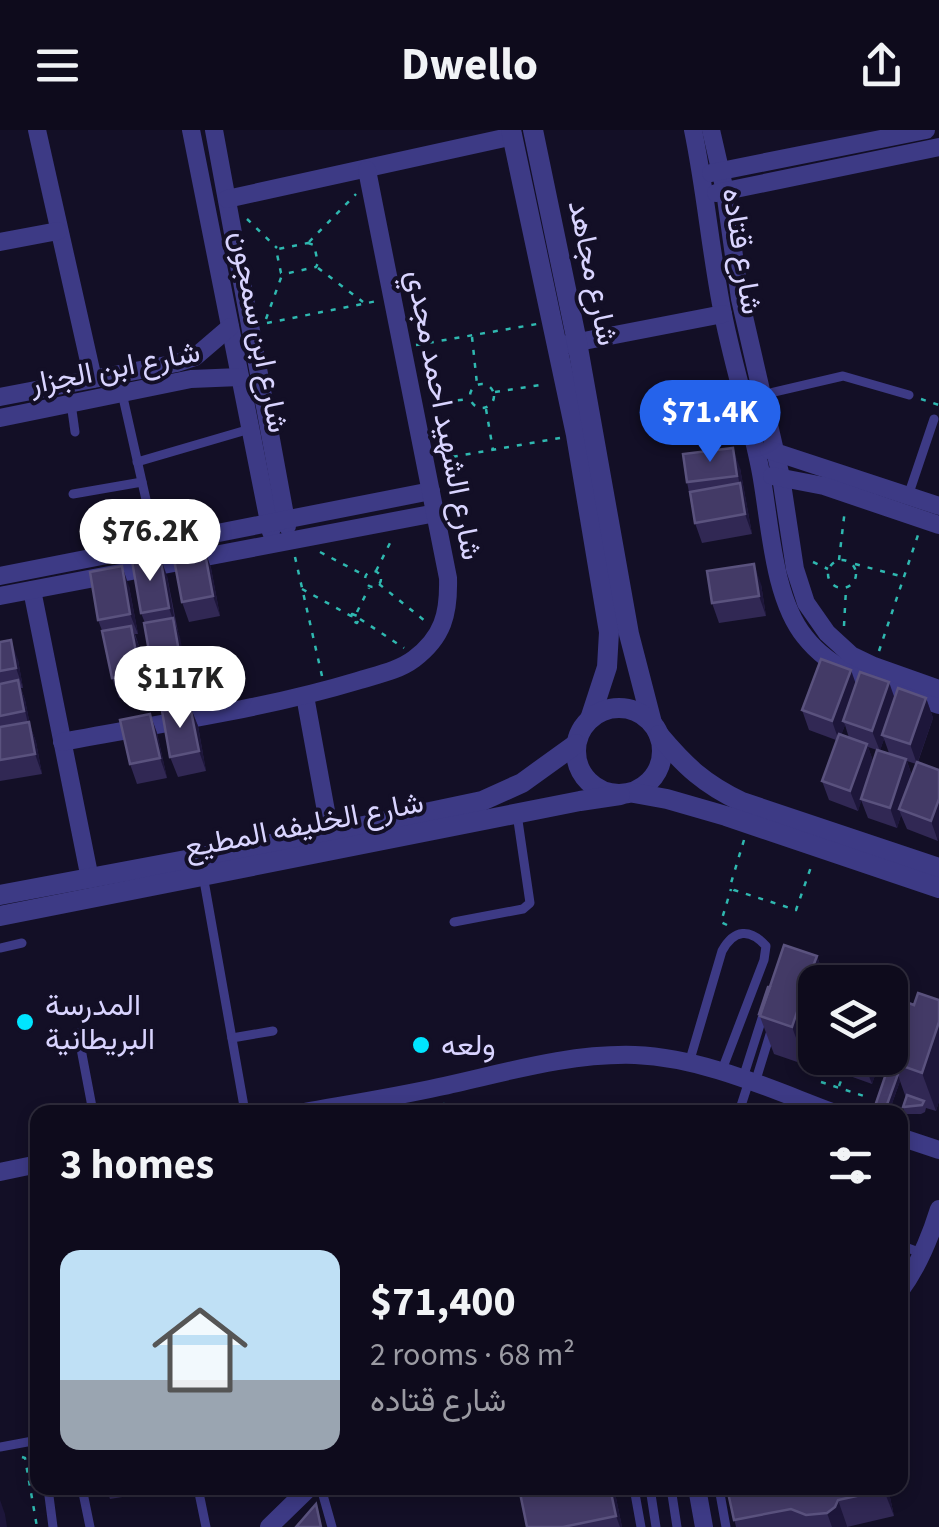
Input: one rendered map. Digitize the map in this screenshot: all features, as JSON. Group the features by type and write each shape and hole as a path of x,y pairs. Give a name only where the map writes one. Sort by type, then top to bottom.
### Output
{"street":[{"path":"37,130 93,379"},
{"name":"شارع ابن سمجون","path":"191,130 250,429 277,520 288,541"},
{"name":"شارع ابن سمجون","path":"214,130 277,520"},
{"name":"شارع قتاده","path":"694,130 711,173 725,192 740,299 761,395 766,450 761,474 779,580 792,620 806,639 838,667 939,705"},
{"name":"شارع قتاده","path":"711,130 711,173 706,195 723,314 766,450 781,477 792,554 806,603 842,648 874,666 939,689"},
{"path":"226,200 368,175 519,132"},
{"name":"شارع مجاهد","path":"519,132 553,321 567,344 565,381 609,632 607,667 590,718"},
{"name":"شارع مجاهد","path":"519,132 629,634 655,729"},
{"path":"711,173 905,133"},
{"path":"905,133 916,152"},
{"path":"891,157 905,133"},
{"path":"706,195 939,148"},
{"name":"شارع الشهيد احمد مجدي","path":"368,175 448,578 449,595 440,633"},
{"path":"0,242 58,231"},
{"path":"723,314 740,299"},
{"path":"567,344 723,314 744,320"},
{"name":"شارع ابن الجزار","path":"0,398 177,363 195,357 230,327"},
{"name":"شارع ابن الجزار","path":"0,418 191,379 240,377"},
{"path":"766,450 939,506"},
{"path":"761,474 809,482 931,522"},
{"path":"0,576 431,491"},
{"path":"0,596 436,513"},
{"path":"32,590 90,878"},
{"path":"62,742 305,696 394,670 417,657 440,633"},
{"path":"305,696 330,833"},
{"path":"655,729 662,762 646,786 627,794 605,793 591,786 581,774 576,759 578,734 590,718 602,711 628,709 641,714 655,729 688,769 720,792 939,868"},
{"name":"شارع الخليفه المطيع","path":"0,916 202,875 421,824 504,793 576,744"},
{"name":"شارع الخليفه المطيع","path":"0,895 330,833 517,814 627,794 677,802 939,888"},
{"path":"360,1105 515,1068 600,1055 638,1056 722,1070 814,1105"},
{"path":"908,1140 939,1150"},
{"path":"0,1172 30,1166"},
{"path":"908,1280 936,1230 939,1209"},
{"path":"269,1527 302,1495"},
{"path":"698,1495 704,1527"}],"lane":[{"path":"761,395 843,376 909,395"},
{"path":"122,393 156,544"},
{"path":"71,403 75,432"},
{"path":"908,496 934,419"},
{"path":"137,462 250,429"},
{"path":"73,494 142,482"},
{"path":"454,922 523,909 530,903 517,814"},
{"path":"202,875 244,1105"},
{"path":"689,1063 722,950 737,935 748,933 766,946 764,960 722,1070"},
{"path":"0,948 22,943"},
{"path":"741,1105 766,1006"},
{"path":"232,1038 274,1031"},
{"path":"749,1080 771,1031"},
{"path":"78,1032 92,1105"},
{"path":"908,1248 922,1253"},
{"path":"0,1448 30,1442"},
{"path":"83,1495 90,1527"},
{"path":"199,1495 206,1527"},
{"path":"323,1495 332,1527"},
{"path":"635,1495 641,1527"},
{"path":"651,1495 656,1527"},
{"path":"672,1495 677,1527"},
{"path":"720,1495 726,1527"},
{"path":"49,1496 53,1527"}],"path":[{"path":"308,243 368,175"},
{"path":"226,200 278,249"},
{"path":"278,249 314,245 316,268"},
{"path":"278,249 282,274 265,323 393,297"},
{"path":"282,274 316,268 364,303"},
{"path":"402,347 553,321"},
{"path":"472,336 478,384"},
{"path":"493,392 565,381"},
{"path":"478,384 489,386 493,392 492,403 486,407 475,406 470,399 470,392 478,384"},
{"path":"909,395 939,405"},
{"path":"414,404 470,399"},
{"path":"486,407 493,450"},
{"path":"426,462 576,435"},
{"path":"839,560 847,493"},
{"path":"376,572 402,519"},
{"path":"874,666 904,577 931,522"},
{"path":"288,541 366,576"},
{"path":"288,541 325,690"},
{"path":"846,588 837,588 828,578 831,564 844,559 904,577"},
{"path":"842,648 846,588 856,578 853,564"},
{"path":"370,586 366,576 371,571 380,576 379,584"},
{"path":"379,584 440,633"},
{"path":"370,586 379,584"},
{"path":"301,588 351,616 357,614 370,586"},
{"path":"357,614 417,657"},
{"path":"351,616 352,622 360,619"},
{"path":"737,935 736,928 721,922 750,825"},
{"path":"731,887 796,910 818,848"},
{"path":"839,1088 843,1075"},
{"path":"821,1082 887,1105"},
{"path":"15,1456 25,1458 30,1487"},
{"path":"31,1495 37,1527"}],"building":[{"path":"733,448 737,476 687,482 683,454"},
{"path":"740,483 745,514 695,523 690,492"},
{"path":"204,548 213,596 182,602 173,554"},
{"path":"160,556 169,608 141,613 132,561"},
{"path":"754,564 759,596 712,603 707,571"},
{"path":"122,566 130,614 98,620 90,572"},
{"path":"173,618 181,663 152,668 144,623"},
{"path":"131,626 140,673 112,678 102,631"},
{"path":"11,640 16,668 0,671 0,642"},
{"path":"821,659 851,670 832,721 802,710"},
{"path":"860,672 889,682 872,731 843,721"},
{"path":"18,680 24,711 0,716 0,684"},
{"path":"898,688 926,698 910,744 882,735"},
{"path":"190,706 199,751 170,757 162,711"},
{"path":"150,714 160,758 130,764 120,720"},
{"path":"29,722 35,754 0,760 0,727"},
{"path":"839,734 867,744 850,791 822,781"},
{"path":"877,750 906,759 890,808 861,799"},
{"path":"917,762 939,770 939,799 931,821 899,809"},
{"path":"784,945 817,956 814,965 798,965 798,1009 792,1027 760,1016"},
{"path":"918,993 939,1000 939,1022 922,1073 908,1068 908,1003 914,1005"},
{"path":"886,1075 898,1075 887,1105 875,1105"},
{"path":"907,1095 924,1101 922,1105 904,1105"},
{"path":"520,1495 612,1495 616,1516 563,1527 527,1527"},
{"path":"729,1495 861,1495 838,1500 827,1513 806,1515 791,1509 734,1520"},
{"path":"316,1504 321,1527 296,1527"}],"place":[{"name":"المدرسة البريطانية","path":"25,1022"},
{"name":"ولعه","path":"421,1045"}]}
